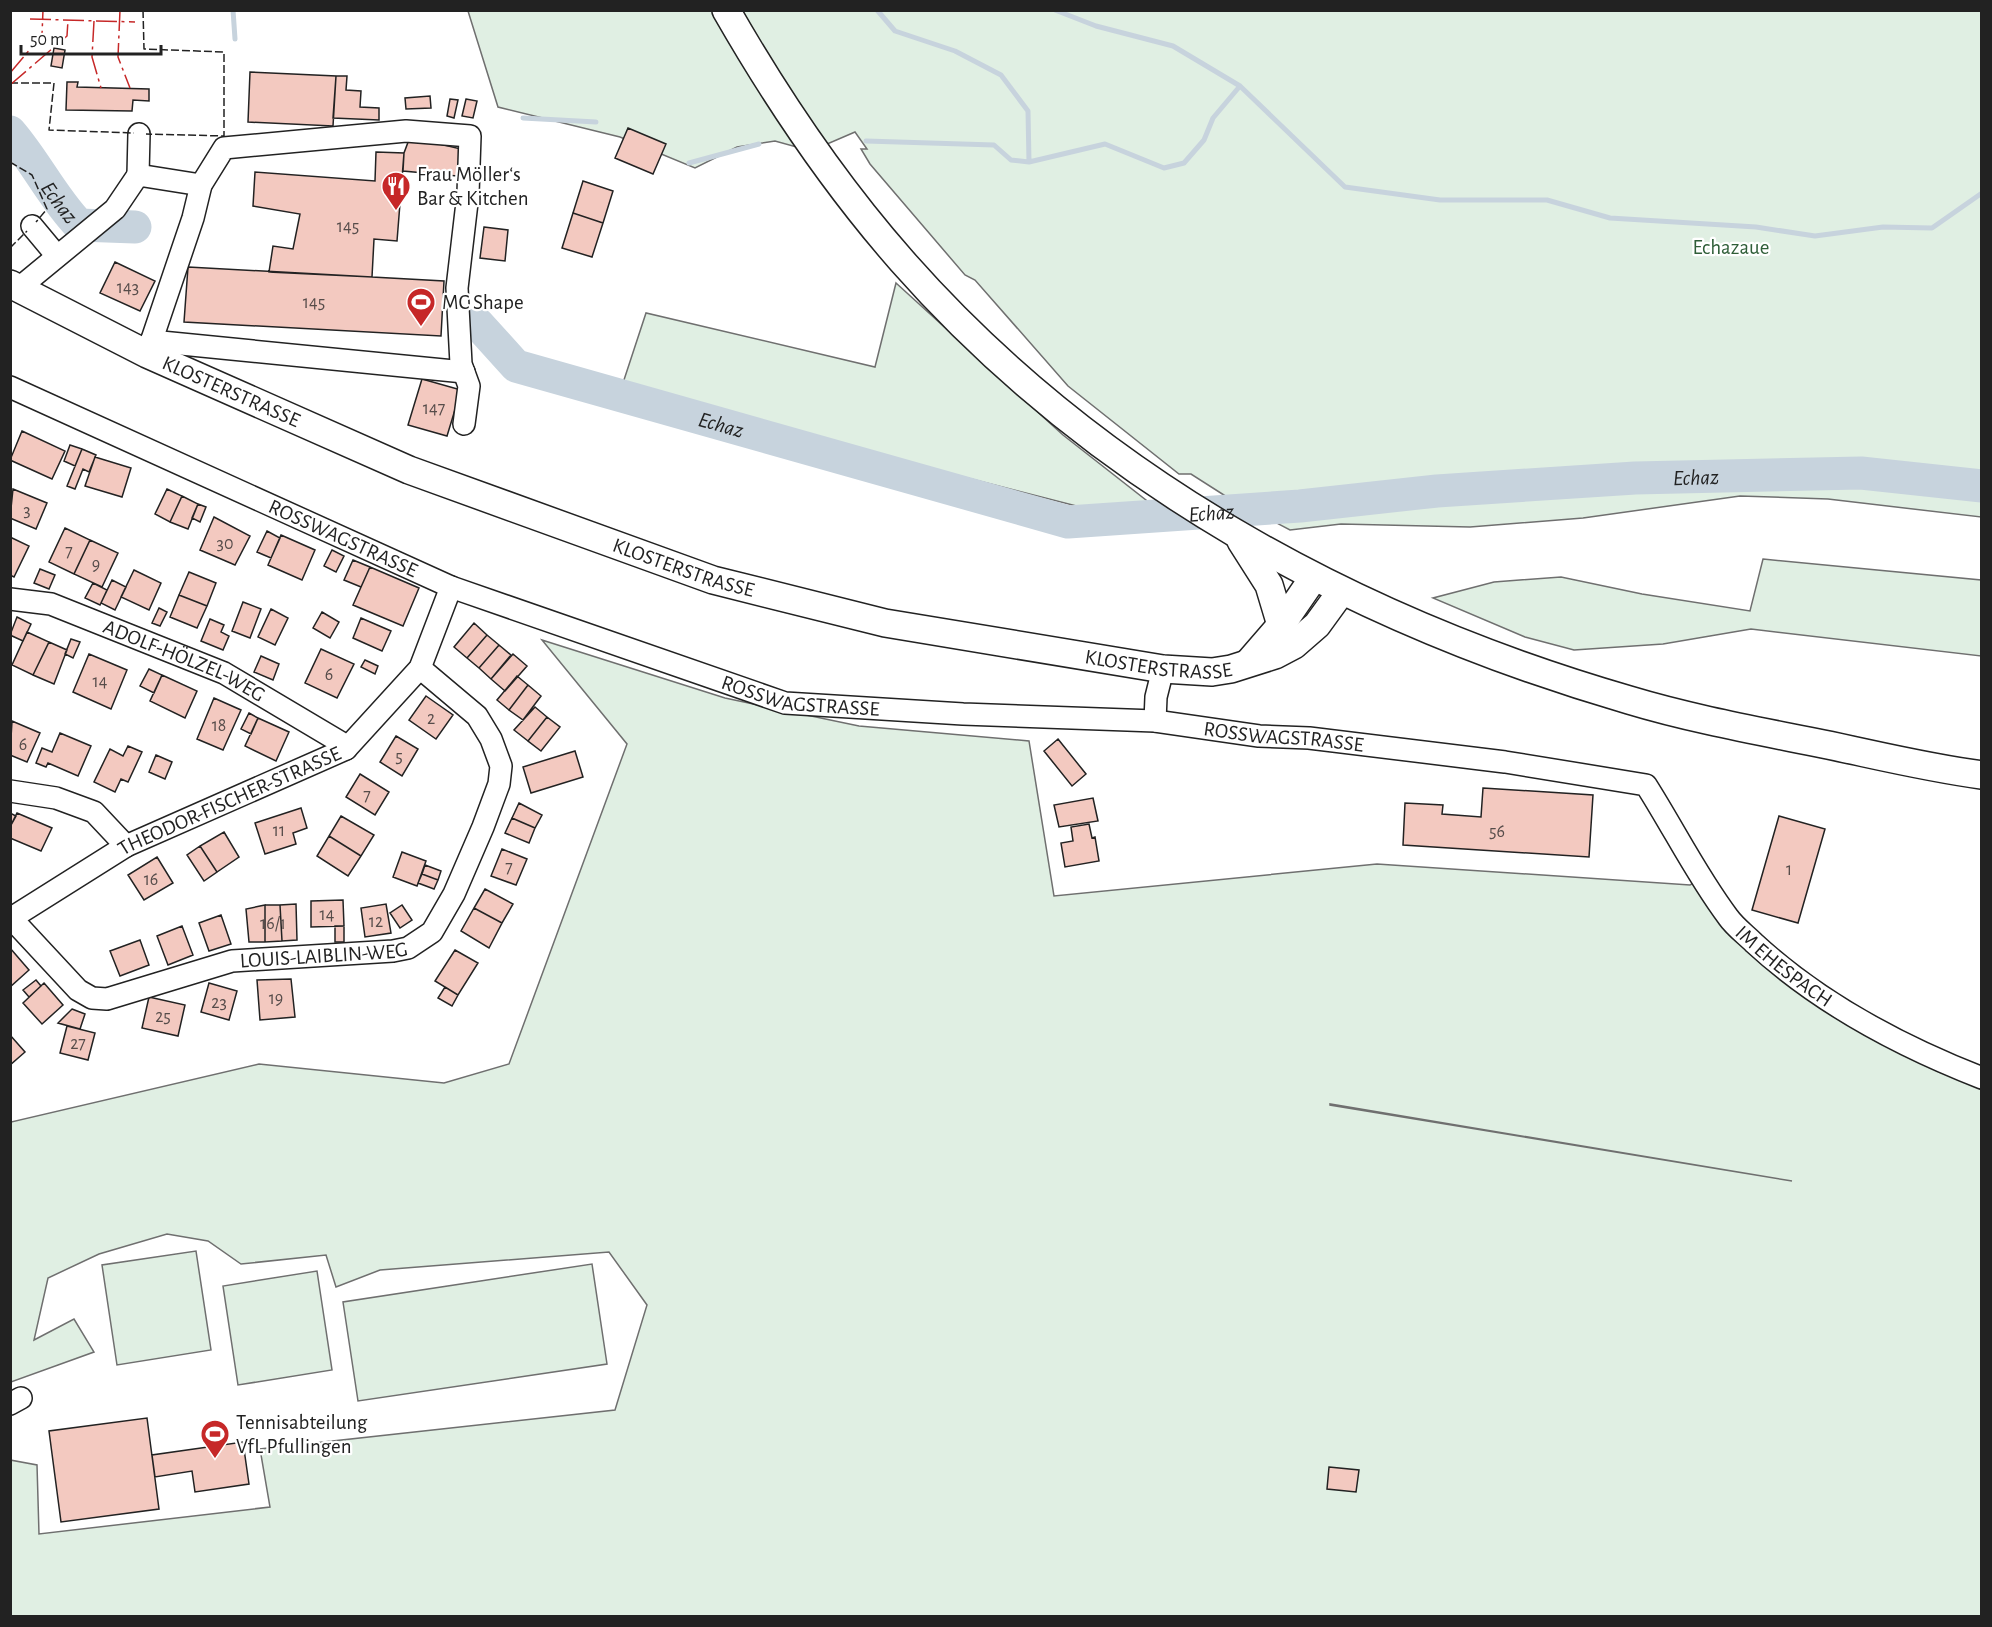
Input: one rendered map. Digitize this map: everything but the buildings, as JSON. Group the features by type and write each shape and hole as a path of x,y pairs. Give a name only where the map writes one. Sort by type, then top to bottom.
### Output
{"main road":[{"path":"726,10 812,145 903,262 1003,362 1103,446 1227,530 1341,592 1456,642 1631,701 1779,735 1982,775"},
{"name":"KLOSTERSTRASSE","path":"15,286 409,470 713,580 885,623 1163,669 1212,672 1275,655 1308,634 1330,609 1341,592"},
{"path":"1227,530 1269,585 1281,624"},
{"name":"KLOSTERSTRASSE","path":"1249,662 1281,624 1314,578"}],"street":[{"name":"KLOSTERSTRASSE","path":"149,347 193,218 201,185 225,148 406,131 470,136 460,225 458,279 461,364 469,386 464,424"},
{"path":"15,286 115,210 138,175 139,134"},
{"path":"138,175 201,185"},
{"path":"32,226 57,256"},
{"path":"149,347 464,372"},
{"name":"ROSSWAGSTRASSE","path":"10,387 451,587 785,703 963,714 1155,721 1259,736 1309,738 1494,761 1646,785"},
{"name":"THEODOR-FISCHER-STRASSE","path":"11,918 126,846 346,749 420,668 451,587"},
{"name":"ADOLF-HÖLZEL-WEG","path":"10,598 51,604 224,673 340,742 346,749"},
{"name":"LOUIS-LAIBLIN-WEG","path":"11,918 78,990 92,998 107,999 232,961 393,951 421,941 439,922 466,868 499,783 501,766 491,739 477,716 420,668"},
{"path":"1155,721 1156,697 1163,669"},
{"name":"IM EHESPACH","path":"1646,785 1689,858 1729,919 1771,958 1819,995 1927,1056 1982,1078"},
{"path":"10,791 56,798 94,812 126,846"}],"green space":[{"name":"Echazaue","path":"468,11 1981,11 1981,517 1828,499 1740,496 1583,518 1470,527 1341,524 1290,530 1227,497 1191,474 1179,474 1068,386 975,280 965,275 870,164 861,149 867,149 855,132 811,151 775,141 737,147 695,168 620,137 498,107"},
{"path":"896,283 1063,435 1151,504 1096,511 621,389 646,313 875,367"},
{"path":"1763,559 1981,580 1981,656 1751,629 1663,644 1574,650 1525,637 1433,598 1494,582 1561,577 1642,594 1750,611"},
{"path":"542,640 725,698 859,726 1029,741 1054,896 1377,864 1690,885 1703,878 1771,958 1981,1078 1981,1616 11,1616 10,1460 37,1465 39,1534 270,1507 260,1449 615,1410 647,1305 609,1252 380,1270 336,1287 326,1255 241,1264 208,1241 167,1234 99,1254 48,1278 34,1340 74,1319 94,1352 11,1382 11,1122 259,1064 444,1083 509,1064 627,744","holes":["1330,1104 1792,1181 1330,1105"]},
{"path":"196,1251 211,1350 117,1365 102,1265"},
{"path":"592,1264 607,1364 358,1401 343,1302"},
{"path":"317,1271 332,1370 238,1385 223,1286"}],"waterway":[{"path":"233,10 235,39"},
{"path":"877,10 895,31 955,51 1001,75 1028,111 1029,162"},
{"path":"1055,10 1096,26 1173,46 1240,86 1345,187 1440,200 1547,200 1610,218 1756,227 1815,236 1883,227 1932,228 1982,193"},
{"path":"866,141 994,145 1011,160 1029,162 1105,144 1164,168 1184,163 1204,140 1213,118 1240,86"},
{"path":"523,118 596,122"},
{"name":"Echaz","path":"10,132 60,203 79,225 135,227"},
{"path":"689,163 759,144"},
{"name":"Echaz","path":"478,324 516,366 1068,522 1300,506 1437,491 1635,478 1861,473 1982,486"}],"fence":[{"path":"143,10 144,49 224,52 224,136 146,134"},
{"path":"10,83 54,83 49,130 134,133"},
{"path":"10,162 32,175 47,209 36,222"},
{"path":"10,248 27,231"}],"power":[{"path":"10,73 42,35 43,10"},
{"path":"120,10 118,57 130,88"},
{"path":"30,19 135,22"},
{"path":"10,85 67,36 68,20"},
{"path":"94,21 92,57 101,88"}],"place":[{"name":"Frau Möller‘s Bar & Kitchen","path":"396,212"},
{"name":"MC Shape","path":"421,328"},
{"name":"Tennisabteilung VfL Pfullingen","path":"215,1460"}]}
